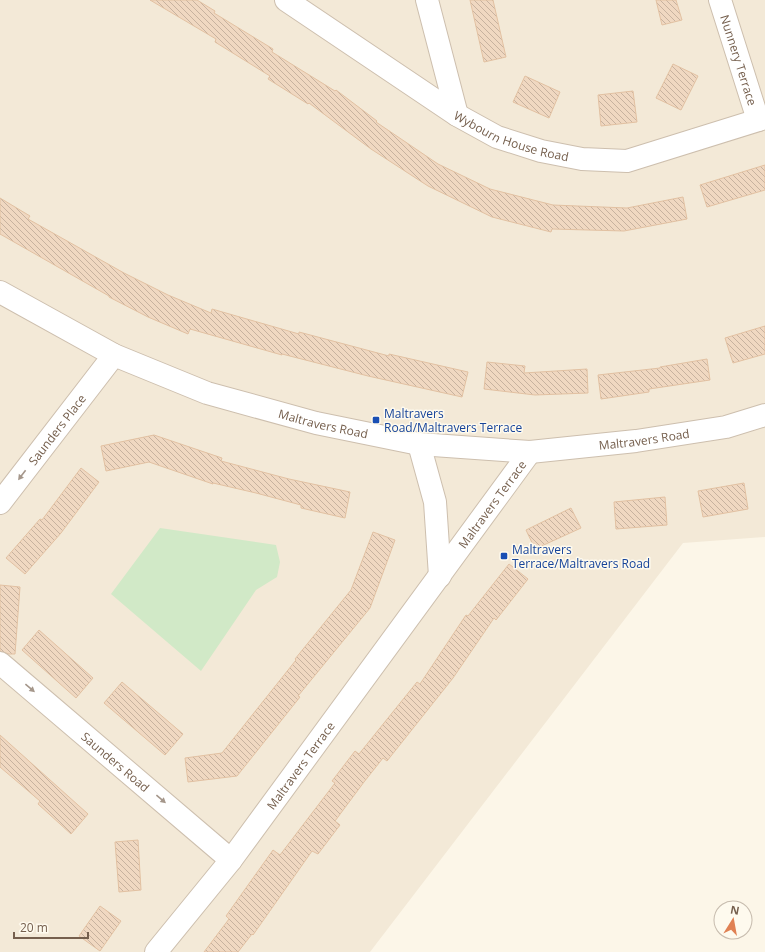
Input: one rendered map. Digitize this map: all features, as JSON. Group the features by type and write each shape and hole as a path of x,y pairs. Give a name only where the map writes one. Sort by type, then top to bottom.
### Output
{"street":[{"name":"Wybourn House Road","path":"286,0 457,115 497,137 541,151 582,159 627,161 761,119"},
{"path":"427,0 457,115"},
{"name":"Nunnery Terrace","path":"720,0 761,119"},
{"name":"Maltravers Road","path":"0,292 114,355 207,393 316,423 420,444 530,452 636,441 726,427 765,415"},
{"name":"Saunders Place","path":"0,504 114,355"},
{"name":"Maltravers Terrace","path":"420,444 435,502 440,576"},
{"name":"Maltravers Terrace","path":"156,952 231,860 530,452"},
{"name":"Saunders Road","path":"0,663 231,860"}],"shaded area":[{"path":"0,0 765,0 765,537 683,543 370,952 0,952"}],"green space":[{"path":"160,528 276,545 280,562 277,577 256,590 201,671 111,594"}],"building":[{"path":"150,0 197,0 215,11 214,13 273,49 272,52 335,91 336,90 377,121 376,122 438,164 490,189 553,205 627,208 683,197 687,219 624,231 552,229 551,232 492,217 428,186 371,149 309,103 308,104 268,79 270,76 215,42 216,39"},
{"path":"470,0 493,0 506,57 484,62"},
{"path":"656,0 676,0 682,20 662,25"},
{"path":"673,64 698,76 681,110 656,98"},
{"path":"525,76 560,92 549,118 513,102"},
{"path":"633,91 637,122 601,126 598,95"},
{"path":"765,165 765,190 707,207 700,185"},
{"path":"0,198 30,216 28,219 124,273 168,295 211,313 212,309 299,334 299,332 389,356 389,354 468,372 462,397 282,355 190,329 188,334 148,317 109,297 0,234"},
{"path":"765,326 765,354 733,363 725,338"},
{"path":"707,359 710,380 649,389 649,392 601,399 598,375 660,368"},
{"path":"487,362 525,366 524,373 587,369 588,393 535,395 484,389"},
{"path":"154,435 222,458 221,461 289,479 350,492 345,518 301,508 301,505 256,493 213,484 149,462 106,471 101,446"},
{"path":"81,468 99,482 61,533 25,574 6,558 40,519 42,520"},
{"path":"744,483 748,509 703,517 698,491"},
{"path":"665,497 667,525 616,529 614,502"},
{"path":"571,508 581,528 535,549 526,530"},
{"path":"373,532 395,540 370,608 298,696 300,697 237,776 188,782 185,758 222,753 351,590"},
{"path":"509,564 528,579 496,620 494,618 453,678 387,761 383,758 364,782 335,821 340,825 318,854 312,851 253,935 252,934 238,952 204,952 229,919 226,916 273,850 280,855 335,783 332,781 355,751 359,754 417,682 420,684 466,615 468,616"},
{"path":"0,585 20,587 15,654 0,651"},
{"path":"39,630 93,678 76,698 22,650"},
{"path":"122,682 183,734 165,755 104,703"},
{"path":"0,735 88,814 71,834 38,804 40,801 0,767"},
{"path":"138,840 141,890 119,892 115,842"},
{"path":"100,906 121,921 100,951 79,936"}],"place":[{"name":"Maltravers Road/Maltravers Terrace","path":"376,420"},
{"name":"Maltravers Terrace/Maltravers Road","path":"504,556"}]}
